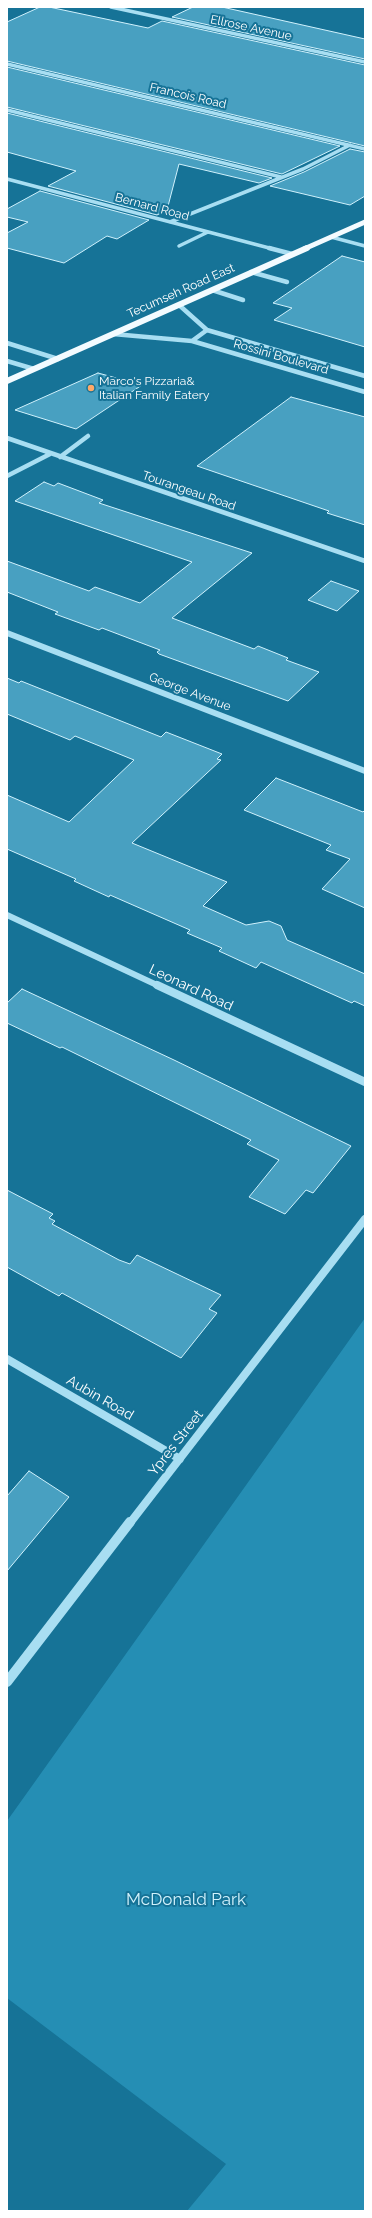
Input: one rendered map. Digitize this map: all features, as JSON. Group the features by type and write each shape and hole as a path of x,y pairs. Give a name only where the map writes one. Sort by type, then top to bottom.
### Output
{"main road":[{"name":"Tecumseh Road East","path":"7,381 365,222"}],"street":[{"name":"Ellrose Avenue","path":"111,7 365,62"},
{"name":"Francois Road","path":"7,64 365,149"},
{"path":"7,110 281,177"},
{"path":"170,222 281,177 350,145"},
{"name":"Bernard Road","path":"7,178 292,254"},
{"path":"179,246 208,232"},
{"path":"331,237 365,246"},
{"path":"251,272 286,282"},
{"path":"212,290 243,300"},
{"name":"Rossini Boulevard","path":"179,304 207,330 365,376"},
{"path":"192,341 207,330"},
{"name":"Rossini Boulevard","path":"113,334 192,341 365,392"},
{"path":"7,343 58,359"},
{"path":"7,361 34,369"},
{"path":"60,457 88,436"},
{"name":"Tourangeau Road","path":"7,438 365,561"},
{"path":"7,476 50,454"},
{"name":"George Avenue","path":"7,633 365,771"},
{"name":"Leonard Road","path":"7,916 365,1082"},
{"name":"Ypres Street","path":"7,1682 365,1219"},
{"name":"Aubin Road","path":"7,1359 180,1459"}],"green space":[{"name":"McDonald Park","path":"365,1318 365,2211 187,2211 226,2164 7,1998 7,1821"}],"building":[{"path":"40,7 49,7 148,28 162,21 365,65 365,146 7,61 7,22"},
{"path":"193,7 222,7 365,39 365,59 172,17"},
{"path":"7,67 340,146 282,174 7,107"},
{"path":"7,113 272,178 259,183 179,164 167,210 157,215 48,186 76,171 7,152"},
{"path":"350,149 365,152 365,196 350,205 270,186 304,172"},
{"path":"40,191 149,220 117,239 107,236 64,263 7,248 7,233 28,222 7,217 7,209"},
{"path":"342,256 365,262 365,347 274,320 292,308 273,303"},
{"path":"98,373 142,385 76,429 15,410"},
{"path":"291,397 365,417 365,525 327,513 329,511 197,466"},
{"path":"44,482 54,486 58,483 103,500 99,503 252,553 172,618 254,649 258,646 288,658 286,660 319,672 288,701 159,654 157,652 160,650 102,628 99,630 55,614 58,612 7,592 7,561 89,591 95,587 140,603 192,562 15,501"},
{"path":"331,581 359,591 337,611 308,600"},
{"path":"7,678 19,683 21,681 161,737 166,732 222,754 217,759 221,760 132,843 227,882 203,906 246,925 269,921 281,926 287,940 365,974 365,1006 354,1001 352,1003 261,962 256,968 219,951 222,948 187,933 190,930 110,895 109,897 74,881 76,879 7,849 7,795 69,822 134,760 75,736 70,740 7,714"},
{"path":"276,778 363,812 365,810 365,908 322,889 350,859 326,850 331,845 244,810"},
{"path":"22,989 174,1060 351,1146 313,1193 306,1190 285,1214 249,1197 279,1160 247,1144 251,1140 62,1047 60,1048 7,1023 7,1003"},
{"path":"7,1190 53,1214 49,1218 55,1221 52,1224 119,1260 130,1264 137,1255 221,1295 209,1309 217,1313 181,1358 62,1293 59,1296 7,1267"},
{"path":"29,1471 69,1497 7,1571 7,1496"}],"place":[{"name":"Marco's Pizzaria& Italian Family Eatery","path":"91,388"}]}
